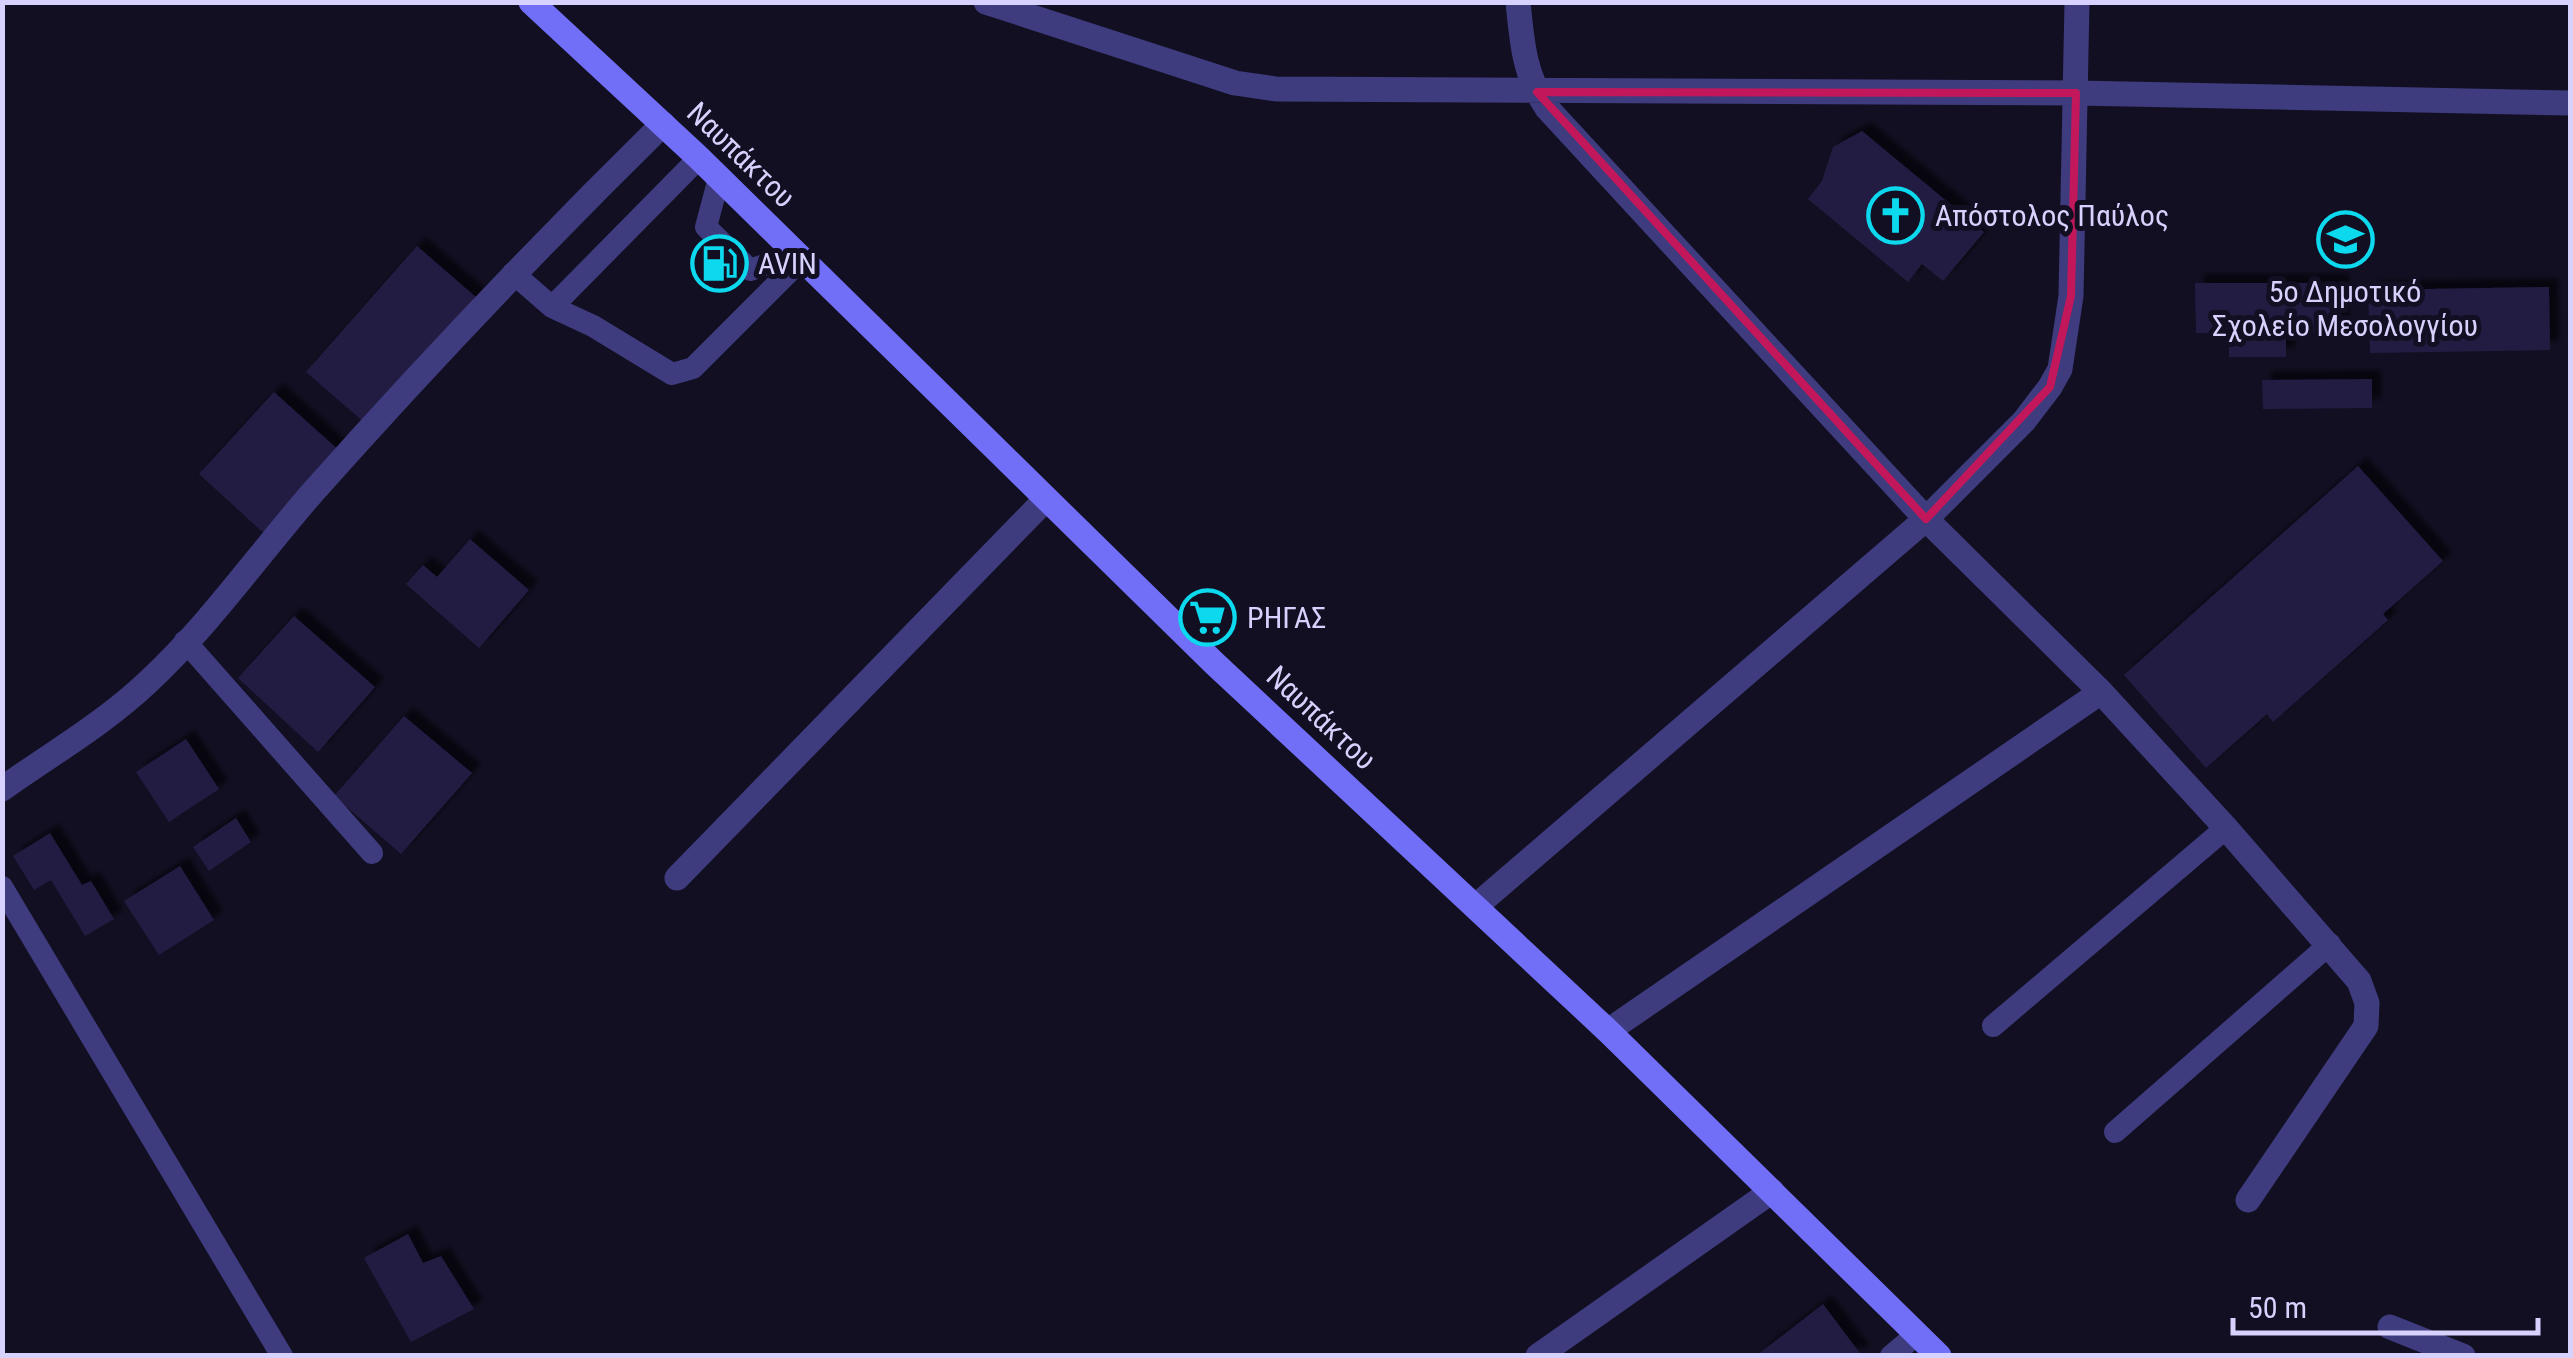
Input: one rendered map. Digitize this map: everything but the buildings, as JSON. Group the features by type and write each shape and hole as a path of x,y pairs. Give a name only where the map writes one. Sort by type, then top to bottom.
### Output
{"main road":[{"name":"Ναυπάκτου","path":"532,2 699,158 1214,663 1608,1030 1939,1356"}],"street":[{"path":"986,2 1235,83 1276,90 2076,92 2570,103"},
{"path":"1518,2 1525,63 1537,92 1561,123 1926,519 2101,692 2330,944 2359,981 2367,1003 2366,1026 2248,1200"},
{"path":"1476,906 1926,519 2024,421 2050,387 2060,369 2072,296 2077,2"},
{"path":"2,789 135,693 186,641 443,346 663,124"},
{"path":"677,878 1046,499"},
{"path":"1608,1030 2101,692"},
{"path":"1538,1356 1772,1191"},
{"path":"2390,1327 2463,1356"}],"lane":[{"path":"552,306 699,158"},
{"path":"719,178 706,227 750,270 799,257"},
{"path":"513,273 552,306 672,374 693,368 799,257"},
{"path":"186,641 372,853"},
{"path":"1993,1026 2226,828"},
{"path":"2,886 282,1356"},
{"path":"2115,1132 2330,944"},
{"path":"1891,1356 1917,1334"}],"highlighted area":[{"path":"1537,92 2076,93 2071,296 2050,387 1926,519"}],"place":[{"name":"Απόστολος Παύλος","path":"1896,216"},
{"name":"5ο Δημοτικό Σχολείο Μεσολογγίου","path":"2345,239"},
{"name":"AVIN","path":"719,264"},
{"name":"ΡΗΓΑΣ","path":"1208,618"}]}
